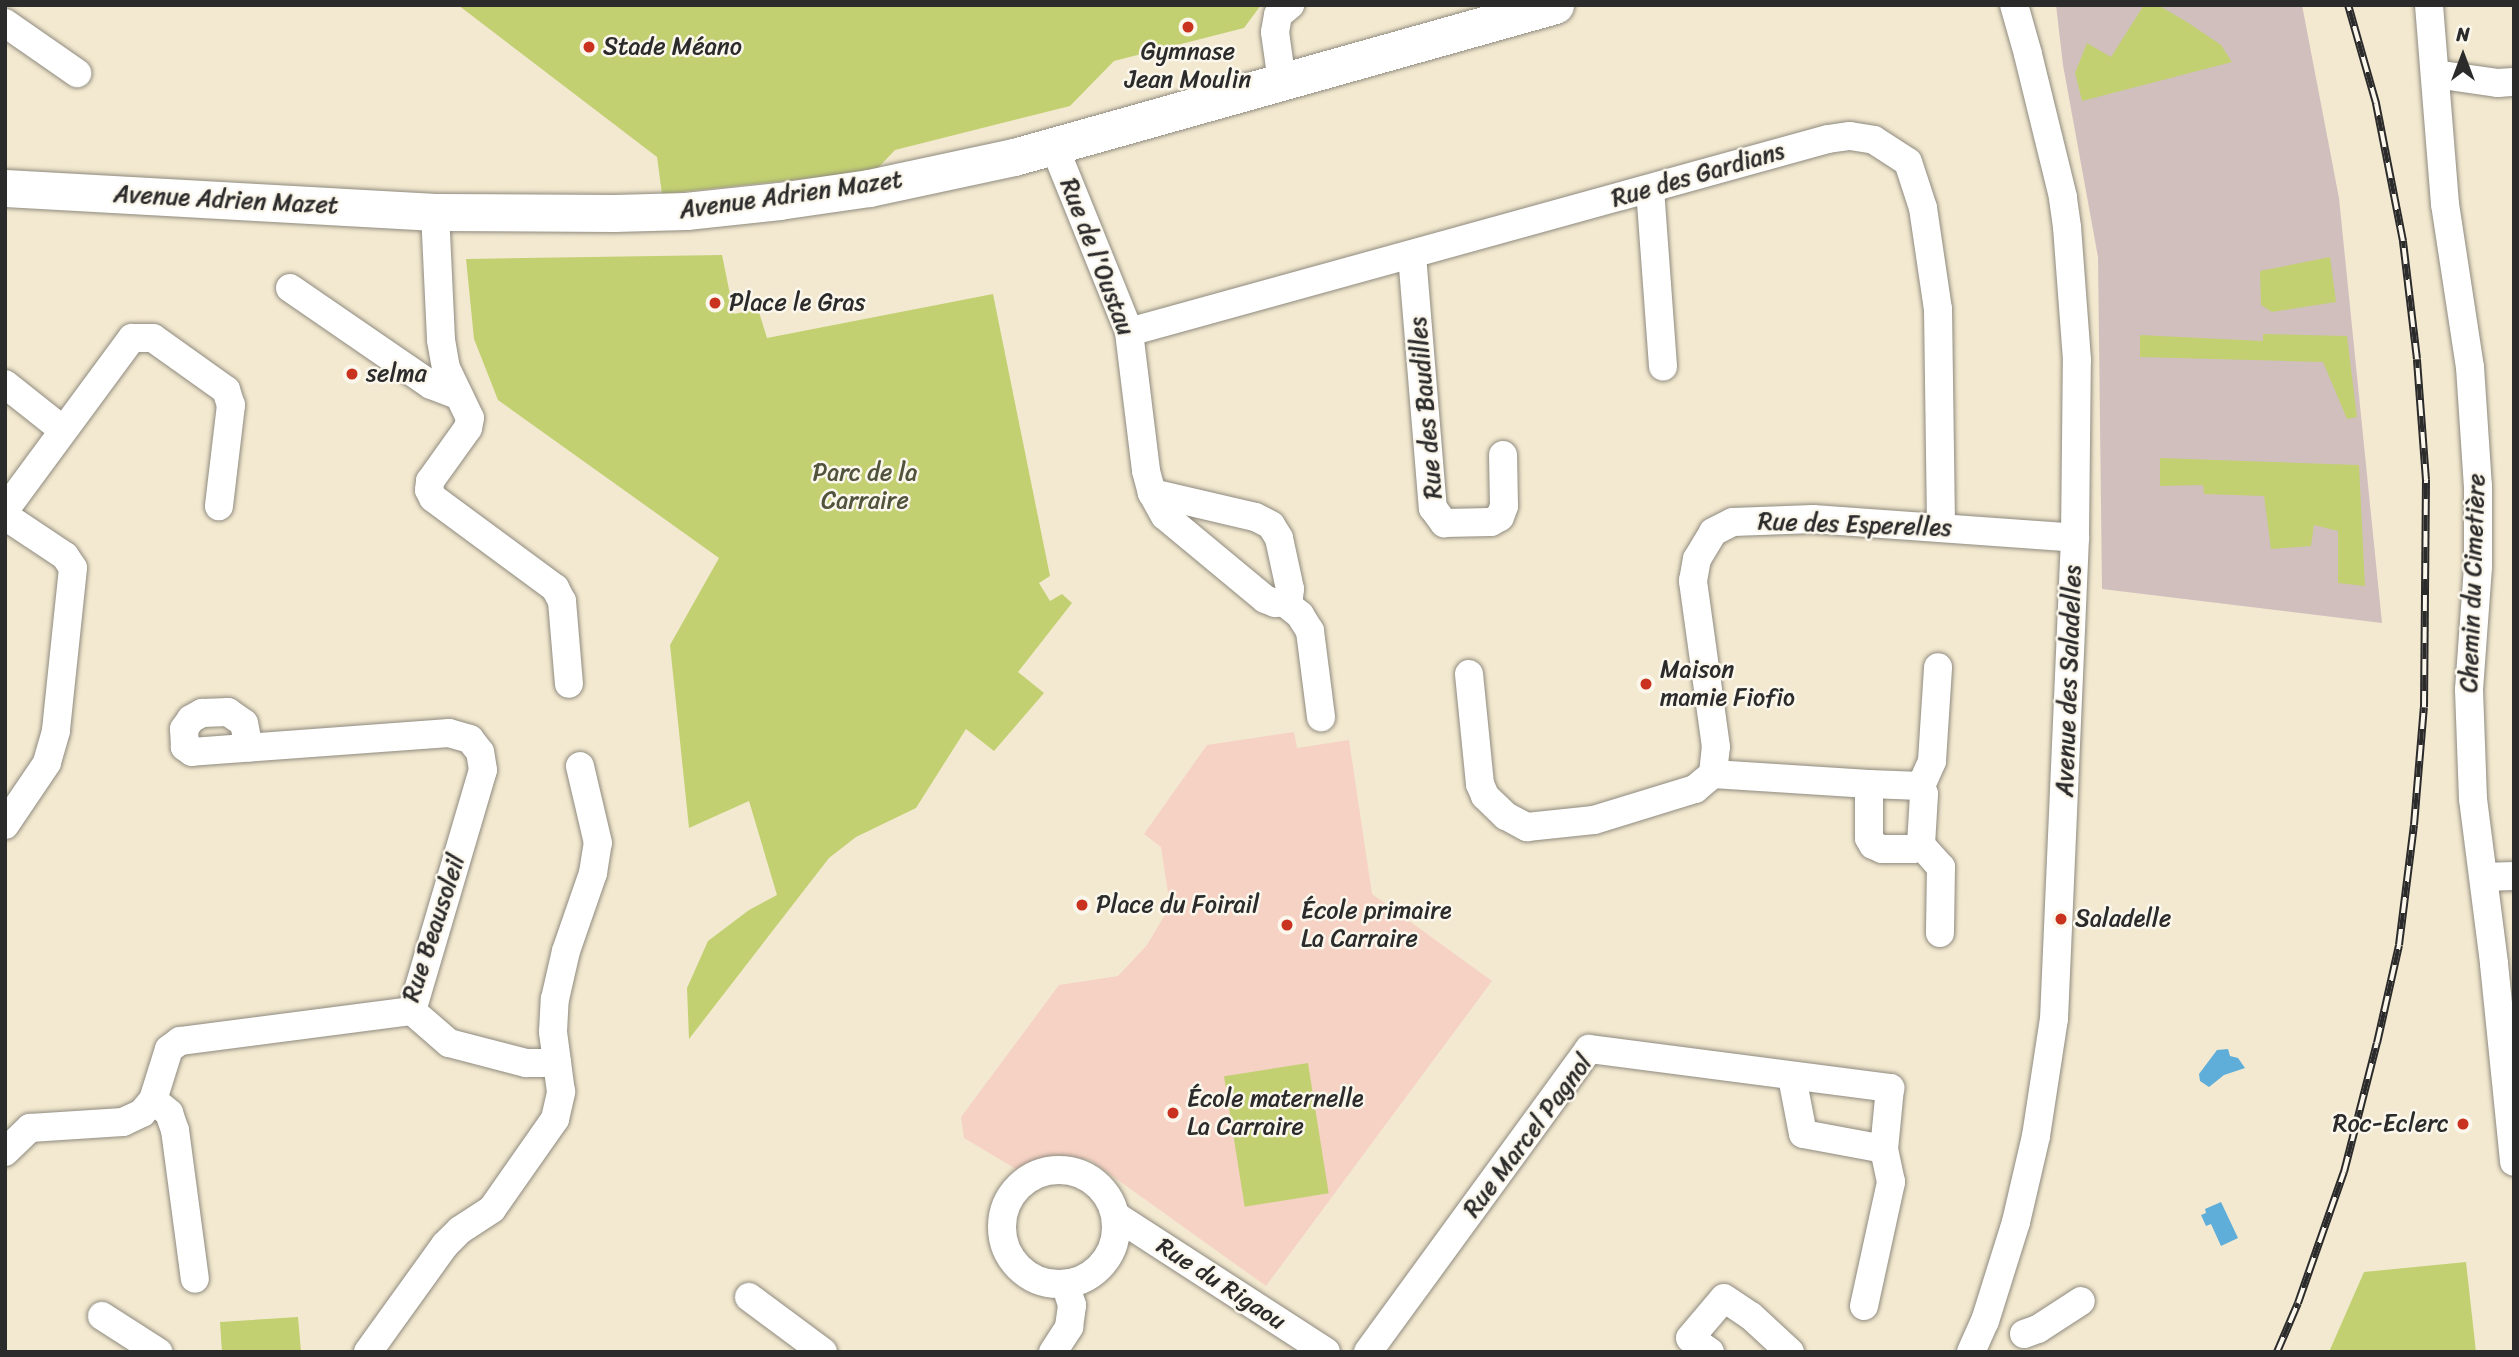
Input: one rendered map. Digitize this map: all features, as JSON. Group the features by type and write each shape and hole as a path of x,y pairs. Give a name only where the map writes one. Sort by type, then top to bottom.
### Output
{"street":[{"path":"1283,82 1275,32 1278,15 1290,5"},
{"name":"Avenue Adrien Mazet","path":"5,188 435,212 614,213 713,208 869,188 1054,146 1555,5"},
{"name":"Avenue des Saladelles","path":"1971,1352 1985,1321 2016,1222 2036,1136 2054,1019 2075,538 2077,360 2071,259 2063,197 2014,5"},
{"name":"Chemin du Cimetière","path":"2429,5 2445,204 2470,367 2478,486 2478,568 2469,727 2473,799 2484,877 2514,1161"},
{"path":"5,23 77,73"},
{"path":"2435,74 2498,83 2514,82"},
{"name":"Rue des Gardians","path":"1129,332 1828,139 1850,136 1874,141 1908,162 1923,208 1938,309 1941,527"},
{"name":"Rue de l'Oustau","path":"1054,146 1129,332 1146,471 1152,493 1165,516 1265,599 1275,604 1284,602 1300,615 1310,631 1321,717"},
{"path":"1650,189 1663,366"},
{"path":"435,212 441,340 446,368 457,396 470,418 468,428 430,481 429,490 433,498 555,588 562,601 569,684"},
{"name":"Rue des Baudilles","path":"1412,255 1433,508 1444,523 1491,522 1500,517 1504,506 1503,455"},
{"path":"290,288 431,384 457,396"},
{"path":"5,825 47,763 56,730 73,568 65,556 5,513 132,338 153,338 226,390 231,405 219,506"},
{"path":"5,383 63,430"},
{"path":"1152,493 1255,517 1271,525 1279,538 1290,589 1284,602"},
{"name":"Rue des Esperelles","path":"1713,774 1716,747 1693,581 1697,559 1713,532 1732,522 1813,519 2075,538"},
{"path":"1938,667 1932,761 1921,786 1924,794 1921,845 1941,867 1940,933"},
{"path":"1469,674 1480,784 1485,796 1506,816 1527,827 1594,820 1626,811 1695,789 1707,782 1713,774 1921,786"},
{"name":"Rue Beausoleil","path":"153,1100 169,1049 180,1041 412,1011 483,770 480,752 470,739 449,733 249,748"},
{"path":"368,1352 445,1245 460,1230 492,1209 555,1119 561,1092 553,1032 555,999 566,951 597,858 598,843 580,766"},
{"path":"1869,784 1869,838 1873,845 1882,849 1913,849 1921,845"},
{"path":"2484,877 2514,876"},
{"path":"412,1011 449,1043 526,1063 557,1063"},
{"name":"Rue Marcel Pagnol","path":"1368,1352 1589,1049 1890,1088 1884,1149 1891,1182 1864,1306"},
{"path":"1792,1077 1803,1134 1884,1149"},
{"path":"5,1152 30,1128 123,1122 142,1113 153,1100 169,1112 175,1130 195,1279"},
{"path":"1062,1169 1081,1173 1097,1183 1109,1198 1116,1216 1116,1235 1110,1253 1099,1268 1084,1279 1065,1284 1047,1283 1029,1276 1010,1256 1001,1229 1003,1211 1012,1194 1025,1180 1042,1171 1062,1169"},
{"name":"Rue du Rigaou","path":"1116,1216 1326,1352"},
{"path":"1054,1352 1069,1327 1072,1305 1065,1284"},
{"path":"749,1297 823,1352"},
{"path":"1710,1352 1690,1338 1724,1298 1751,1316 1790,1352"},
{"path":"1985,1321 2030,1343 2039,1329 2081,1301"},
{"path":"102,1316 158,1352"}],"shaded area":[{"path":"2056,5 2302,5 2339,198 2382,623 2102,589 2098,257 2063,65"},
{"path":"1294,732 1297,748 1349,740 1372,894 1492,981 1266,1286 1090,1160 1056,1155 1016,1169 964,1138 961,1117 1059,985 1118,976 1147,945 1170,906 1161,847 1144,834 1207,745"}],"green space":[{"path":"458,5 1261,5 1244,28 1114,61 1070,106 895,150 875,171 662,194 657,157"},
{"path":"2144,5 2158,5 2187,22 2221,45 2232,62 2082,101 2075,73 2087,43 2111,57"},
{"name":"Parc de la Carraire","path":"722,255 734,314 758,309 767,338 993,294 1050,576 1039,583 1050,601 1062,594 1072,603 1018,672 1044,693 994,751 966,729 916,808 856,837 829,858 689,1039 687,988 708,941 749,910 777,895 749,801 689,828 670,645 719,558 498,400 474,339 466,259"},
{"path":"2330,257 2336,302 2272,312 2261,305 2260,271"},
{"path":"2263,334 2347,336 2357,417 2347,419 2323,362 2140,357 2140,335 2263,341"},
{"path":"2160,458 2359,465 2365,586 2338,583 2338,531 2314,525 2311,546 2271,549 2264,496 2204,494 2203,485 2160,486"},
{"path":"1308,1063 1329,1193 1245,1207 1224,1076"},
{"path":"2466,1262 2476,1352 2329,1352 2364,1272"},
{"path":"298,1317 301,1352 222,1352 220,1322"}],"water":[{"path":"2228,1049 2230,1056 2238,1058 2245,1068 2224,1075 2209,1087 2200,1081 2199,1074 2217,1050"},
{"path":"2221,1202 2238,1238 2221,1246 2211,1224 2206,1226 2201,1215 2206,1213 2205,1209"}],"railway":[{"path":"2277,1352 2298,1303 2344,1172 2377,1043 2399,945 2414,825 2424,707 2426,480 2417,359 2403,241 2376,103 2348,5"}],"place":[{"name":"Gymnase Jean Moulin","path":"1188,27"},
{"name":"Stade Méano","path":"589,47"},
{"name":"Place le Gras","path":"715,303"},
{"name":"selma","path":"352,374"},
{"name":"Maison mamie Fiofio","path":"1646,684"},
{"name":"Place du Foirail","path":"1082,905"},
{"name":"Saladelle","path":"2061,919"},
{"name":"École primaire La Carraire","path":"1287,925"},
{"name":"École maternelle La Carraire","path":"1173,1113"},
{"name":"Roc-Eclerc","path":"2463,1124"}]}
